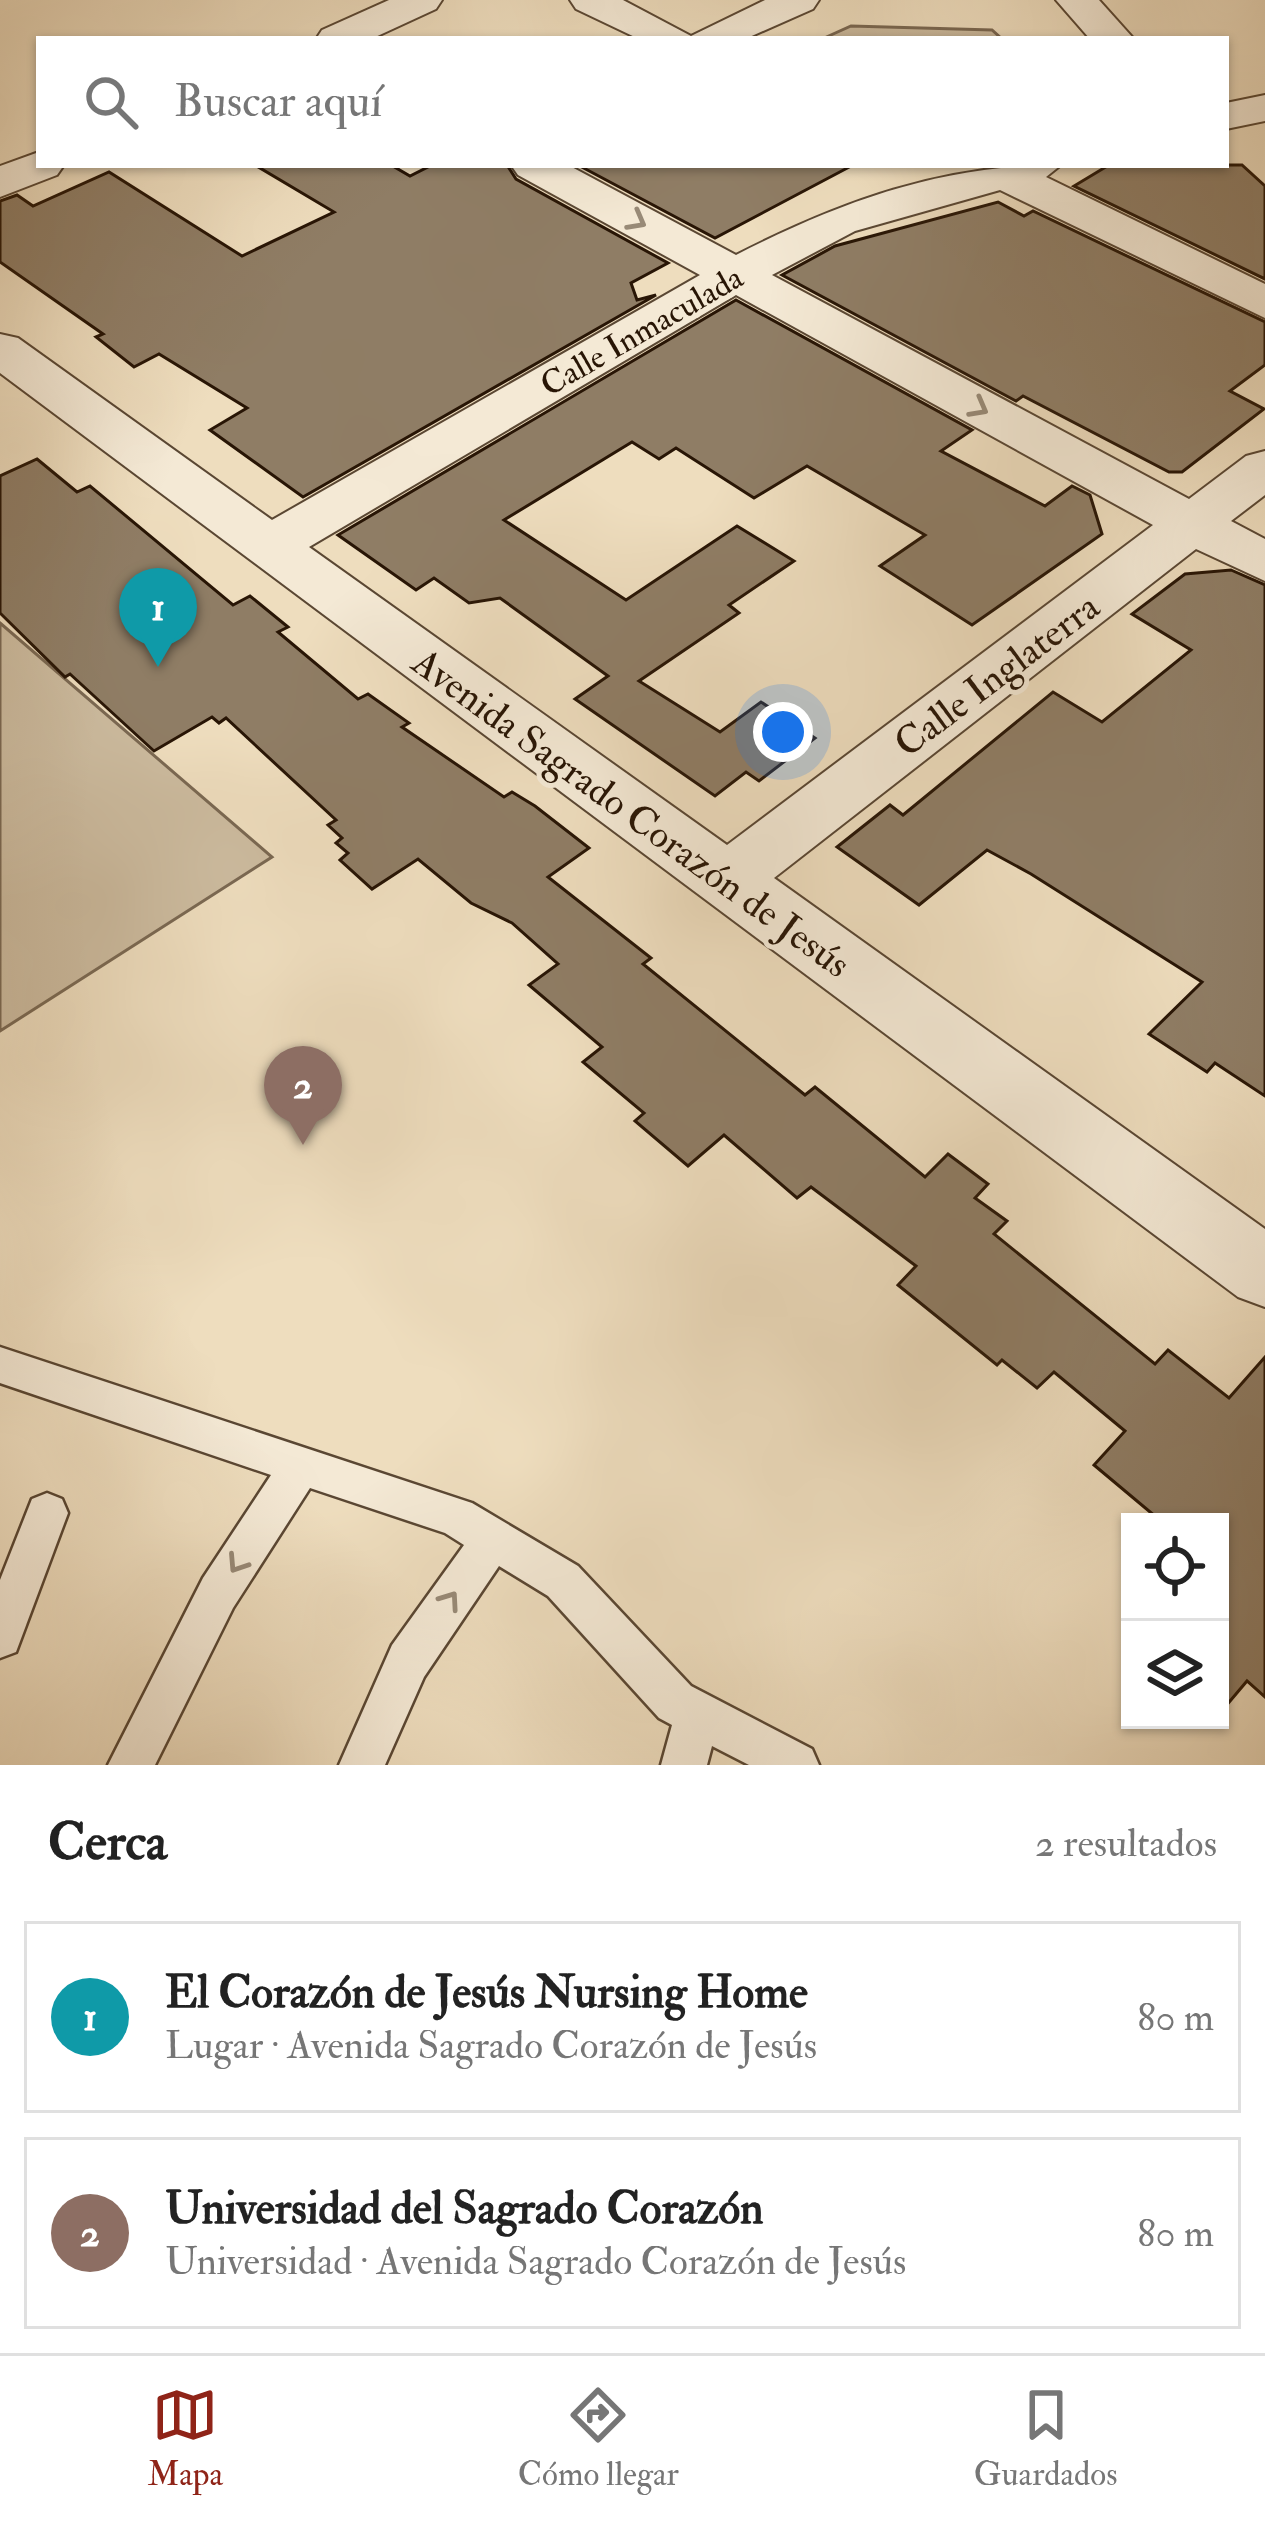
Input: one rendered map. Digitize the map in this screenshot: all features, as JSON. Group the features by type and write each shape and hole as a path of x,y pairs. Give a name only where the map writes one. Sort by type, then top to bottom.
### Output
{"street":[{"path":"358,20 422,0"},
{"path":"590,0 666,36"},
{"path":"717,36 799,0"},
{"path":"1076,0 1110,36"},
{"path":"1229,115 1265,108"},
{"path":"0,183 36,167"},
{"path":"540,168 1265,563"},
{"path":"1021,170 1265,303"},
{"name":"Calle Inmaculada","path":"267,548 734,274 838,221 1021,170"},
{"name":"Avenida Sagrado Corazón de Jesús","path":"0,349 1265,1273"},
{"name":"Calle Inglaterra","path":"726,880 1265,468"}],"lane":[{"path":"0,1365 457,1517 563,1581 675,1702 796,1765"},
{"path":"131,1765 218,1593 301,1466"},
{"path":"0,1636 47,1513"},
{"path":"362,1765 408,1660 493,1539"},
{"path":"684,1765 698,1713"}],"shaded area":[{"path":"851,26 992,30 999,36 829,36"},
{"path":"0,623 272,857 0,1031"}],"building":[{"path":"1242,165 1265,186 1265,279 1074,186 1104,168"},
{"path":"260,168 396,168 410,176 426,168 509,168 516,179 668,263 631,283 637,300 656,295 303,497 210,430 247,408 159,354 134,367 96,337 103,334 0,262 0,201 17,195 33,206 109,172 242,256 334,212"},
{"path":"584,168 847,168 715,238"},
{"path":"998,202 1024,216 1033,211 1265,322 1265,365 1230,391 1264,409 1182,472 1169,472 1023,396 1016,401 782,275 835,246"},
{"path":"736,300 972,430 941,451 1045,506 1072,486 1090,495 1102,534 972,625 880,566 925,535 807,466 754,498 676,448 659,459 632,442 504,520 626,600 737,526 794,561 729,605 739,613 639,681 720,732 761,702 815,738 759,781 746,772 715,796 575,699 608,676 500,598 469,603 434,578 416,590 338,535"},
{"path":"37,459 77,492 90,486 233,605 250,596 288,627 278,632 358,699 368,694 409,723 402,727 504,797 512,792 535,806 589,848 548,877 651,958 643,964 805,1095 815,1087 925,1177 948,1154 988,1184 975,1198 1007,1221 994,1234 1155,1364 1168,1350 1229,1398 1265,1357 1265,1697 1247,1681 1229,1702 1229,1513 1151,1513 1094,1465 1125,1431 1054,1372 1037,1388 1002,1360 997,1365 898,1285 916,1266 811,1187 797,1198 724,1135 688,1166 635,1121 644,1113 583,1062 602,1047 529,985 558,964 512,923 471,903 418,859 372,889 340,860 348,853 336,843 342,838 328,825 336,820 226,718 219,723 212,717 154,751 70,674 65,677 0,613 0,476"},
{"path":"1231,570 1265,585 1265,1096 1215,1063 1207,1072 1149,1034 1202,982 1031,874 987,850 919,905 837,847 890,805 903,815 1053,692 1102,722 1191,650 1132,614 1185,574"}],"place":[{"name":"El Corazón de Jesús Nursing Home","path":"158,667"},
{"name":"Universidad del Sagrado Corazón","path":"303,1145"}]}
